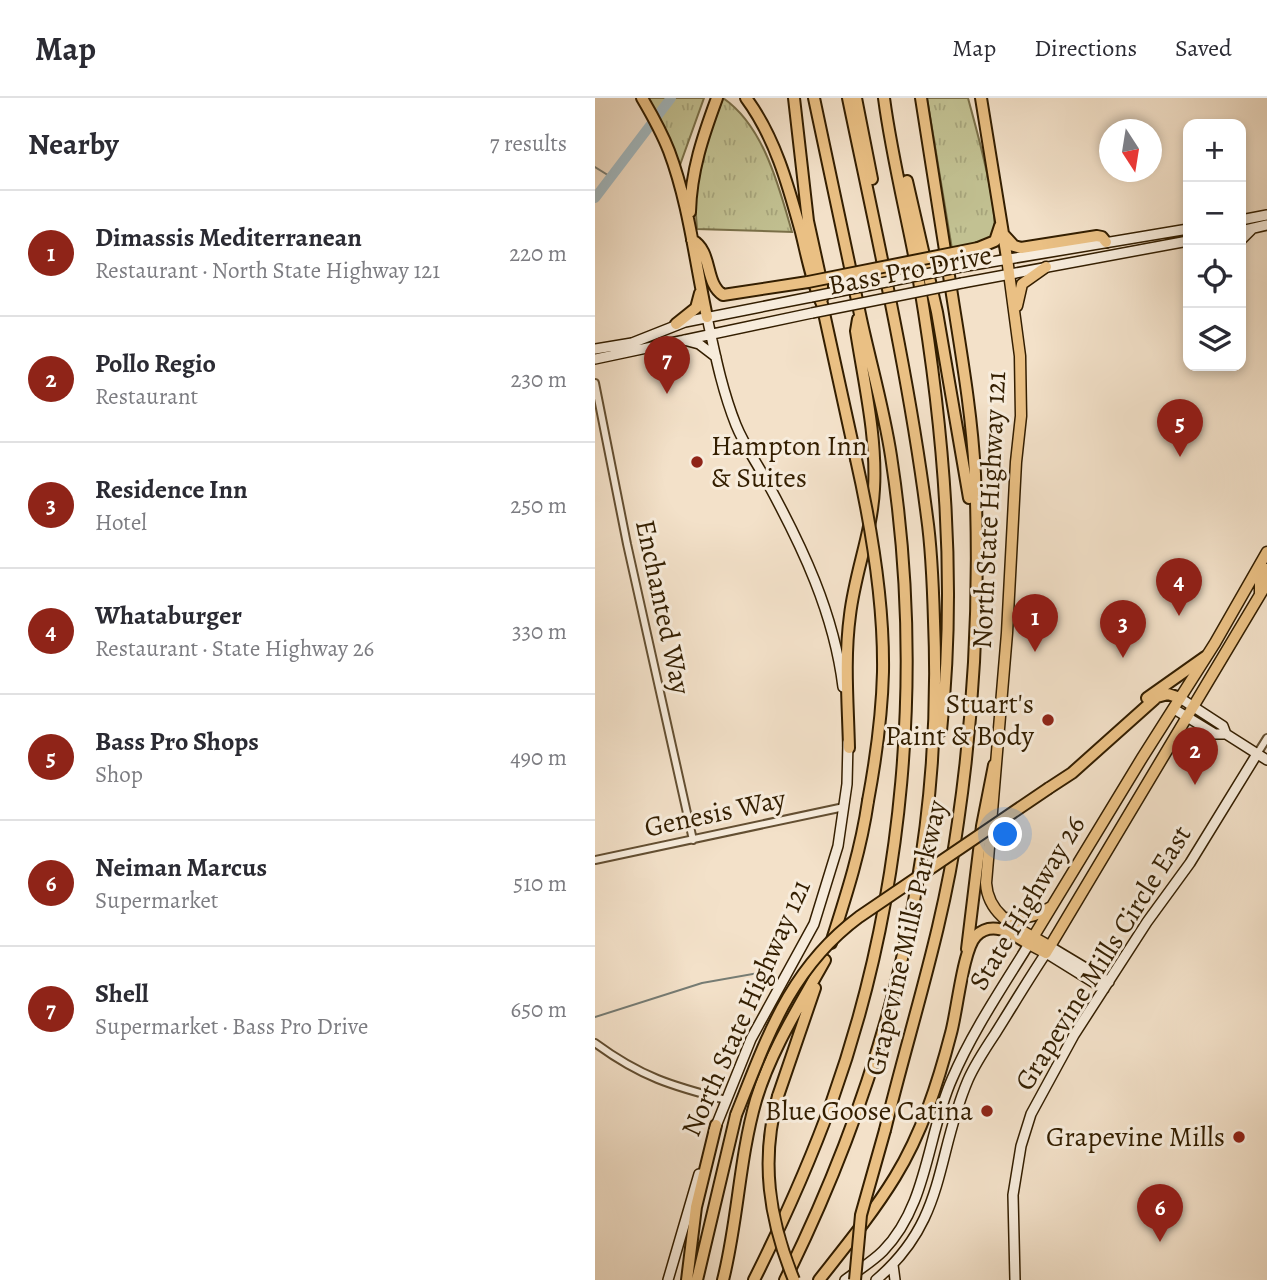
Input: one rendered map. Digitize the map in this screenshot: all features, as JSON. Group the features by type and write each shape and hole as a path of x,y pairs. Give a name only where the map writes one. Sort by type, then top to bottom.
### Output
{"highway":[{"path":"642,98 666,142 675,167 707,317"},
{"path":"717,98 696,158 692,178 692,238 702,247 715,288 723,295 809,282 978,248 995,241 1001,220"},
{"path":"746,98 780,161 813,286 821,304 856,458 875,572 883,671 876,758 864,830 851,882 772,1117 768,1189 774,1218 795,1280"},
{"path":"794,98 807,220 822,285 821,304"},
{"path":"754,1280 801,1177 843,1068 877,941 890,873 905,730 907,670 902,548 890,453 814,98"},
{"path":"785,1280 828,1189 875,1062 910,929 931,774 935,711 929,529 899,345 848,98"},
{"path":"856,98 882,232 882,261"},
{"path":"886,98 907,197 937,312 958,423 976,560"},
{"path":"921,98 964,367 975,473 976,560"},
{"path":"974,98 984,124"},
{"path":"981,98 1007,258"},
{"path":"907,197 934,377 947,524 948,605 944,694 939,743 931,774"},
{"path":"1003,234 1014,246 1023,248 1097,236 1106,242"},
{"path":"676,324 696,308 701,287"},
{"path":"849,748 850,614 869,532 875,482 872,435 856,331 860,313"},
{"name":"Grapevine Mills Parkway","path":"855,1280 861,1215 930,958 958,823 972,704 978,602 976,560"},
{"path":"1117,732 1154,691 1205,657"},
{"path":"697,1280 736,1115 763,1047 790,991 811,962 837,934 859,917 1072,773 1157,697 1168,694 1180,698"},
{"path":"819,1280 896,1176 918,1131 938,1080 952,1031 966,959 982,826 994,765"},
{"path":"966,959 973,940 991,929 1005,930 1031,940"},
{"path":"723,1280 735,1222 743,1162 757,1099 773,1056 825,960"},
{"path":"687,1280 696,1207 716,1125"}],"main road":[{"path":"1246,219 1267,215"},
{"path":"1246,230 1267,226"},
{"path":"1246,235 1254,228"},
{"name":"Bass Pro Drive","path":"595,349 632,342 676,324 707,317 1007,258 1183,230"},
{"name":"Bass Pro Drive","path":"595,359 961,283 1183,242"},
{"name":"North State Highway 121","path":"1001,917 989,901 986,883 1007,634 1021,416 1020,356 1007,258"},
{"path":"1016,317 1022,284 1046,267"},
{"name":"North State Highway 121","path":"669,1280 687,1214 726,1100 751,1039 814,923 838,846 849,748 841,674 827,613 810,566 737,428 723,388 707,317"},
{"path":"682,340 699,344 716,357"},
{"name":"State Highway 26","path":"845,1280 882,1252 898,1232 926,1169 950,1081 960,1060 1267,552"},
{"path":"1260,595 1260,580 1267,569"},
{"name":"State Highway 26","path":"893,1265 916,1235 930,1208 968,1080 986,1047 1048,949 1267,583"},
{"path":"1228,649 1236,623 1249,601 1243,592"},
{"path":"1180,698 1223,726 1226,734"},
{"path":"1174,709 1215,734 1226,734 1267,760"},
{"name":"Grapevine Mills Circle East","path":"1015,1280 1013,1195 1021,1146 1045,1085 1074,1035 1147,922 1189,863 1257,754"},
{"path":"1001,917 1027,917 1041,913 1053,905"},
{"path":"1001,917 1031,940 1107,986"},
{"path":"876,1280 893,1265"},
{"path":"893,1265 895,1280"}],"street":[{"name":"Enchanted Way","path":"595,383 627,544 693,840"},
{"path":"1257,754 1267,738"},
{"name":"Genesis Way","path":"595,860 844,807"},
{"path":"595,1043 623,1064 665,1084 726,1100"}],"green space":[{"path":"647,98 704,98 680,165"},
{"path":"723,98 749,124 759,141 775,177 792,232 697,229 694,188 697,168"},
{"path":"927,98 968,98 994,211 992,236 980,244 952,249"}],"waterway":[{"path":"595,198 671,98"},
{"path":"595,167 611,177"},
{"path":"595,1017 702,983 769,971"}],"place":[{"name":"Shell","path":"667,394"},
{"name":"Bass Pro Shops","path":"1180,457"},
{"name":"Hampton Inn & Suites","path":"697,462"},
{"name":"Whataburger","path":"1179,616"},
{"name":"Dimassis Mediterranean","path":"1035,652"},
{"name":"Residence Inn","path":"1123,658"},
{"name":"Stuart's Paint & Body","path":"1048,720"},
{"name":"Pollo Regio","path":"1195,785"},
{"name":"Blue Goose Catina","path":"987,1111"},
{"name":"Grapevine Mills","path":"1239,1137"},
{"name":"Neiman Marcus","path":"1160,1242"}]}
